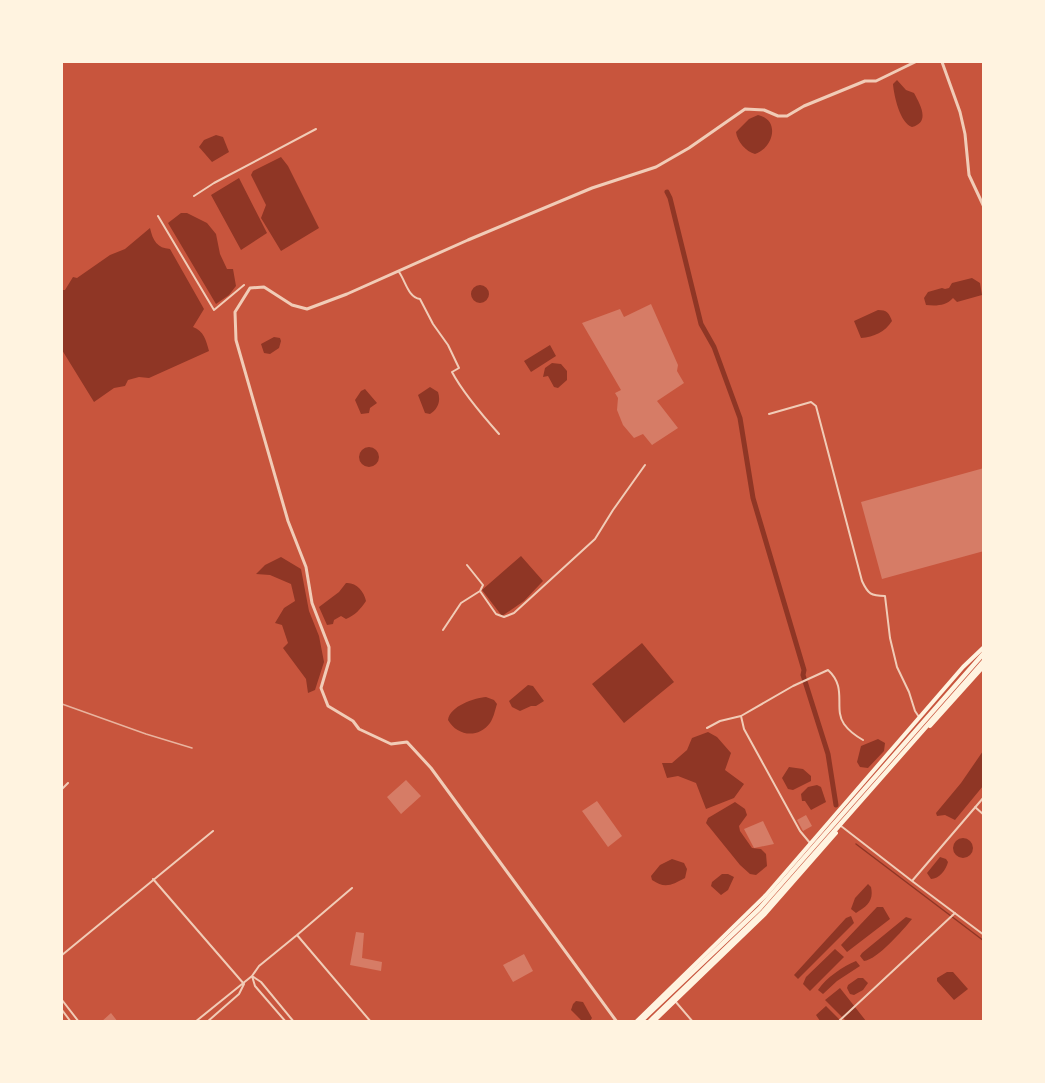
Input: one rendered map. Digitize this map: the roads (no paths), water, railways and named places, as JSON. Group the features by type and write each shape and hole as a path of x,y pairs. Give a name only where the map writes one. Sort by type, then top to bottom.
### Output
{"highway":[{"path":"638,1022 759,909 984,653"},
{"path":"651,1022 763,912 984,661"}],"main road":[{"path":"638,1022 746,916 963,667 984,647"},
{"path":"651,1022 765,914 984,666"}],"street":[{"path":"617,1022 431,768 407,742 391,744 359,729 353,722 328,706 321,688 329,661 329,647 312,603 306,567 288,521 239,351 236,340 235,312 250,288 264,287 292,305 308,309 592,188 656,167 745,110 764,110 778,116 787,116 804,106 865,81 876,81 915,62"},
{"path":"942,62 960,112 965,134 969,175 984,207"},
{"path":"194,196 316,129"},
{"path":"158,216 214,310 244,285"},
{"path":"399,272 408,283 413,298 420,299 433,324 448,345 459,368 452,372 457,382 485,420 499,434"},
{"path":"769,414 811,402 816,406 862,581 868,593 873,596 885,596 890,638 897,668 920,718"},
{"path":"480,591 496,614 504,617 514,613 595,539 645,465"},
{"path":"443,630 461,603 480,591 483,585 467,565"},
{"path":"707,728 741,716 793,686 828,670 835,676 841,694 840,706 843,723 863,740"},
{"path":"741,716 744,729 800,831 810,843"},
{"path":"62,789 68,783"},
{"path":"912,881 984,797"},
{"path":"975,807 984,815"},
{"path":"841,826 984,935"},
{"path":"62,955 213,831"},
{"path":"153,879 244,984"},
{"path":"207,1022 239,994 259,966 352,888"},
{"path":"838,1022 955,913"},
{"path":"297,935 371,1022"},
{"path":"252,976 255,986 286,1022"},
{"path":"252,976 261,982 294,1022"},
{"path":"195,1022 234,989 244,984"},
{"path":"62,1000 79,1022"},
{"path":"674,1001 693,1022"},
{"path":"62,1010 71,1022"}],"waterway":[{"path":"667,192 701,324 714,347 740,418 753,498 828,754 836,805"},
{"path":"856,844 984,941"}],"railway":[{"path":"62,704 192,748"}]}
